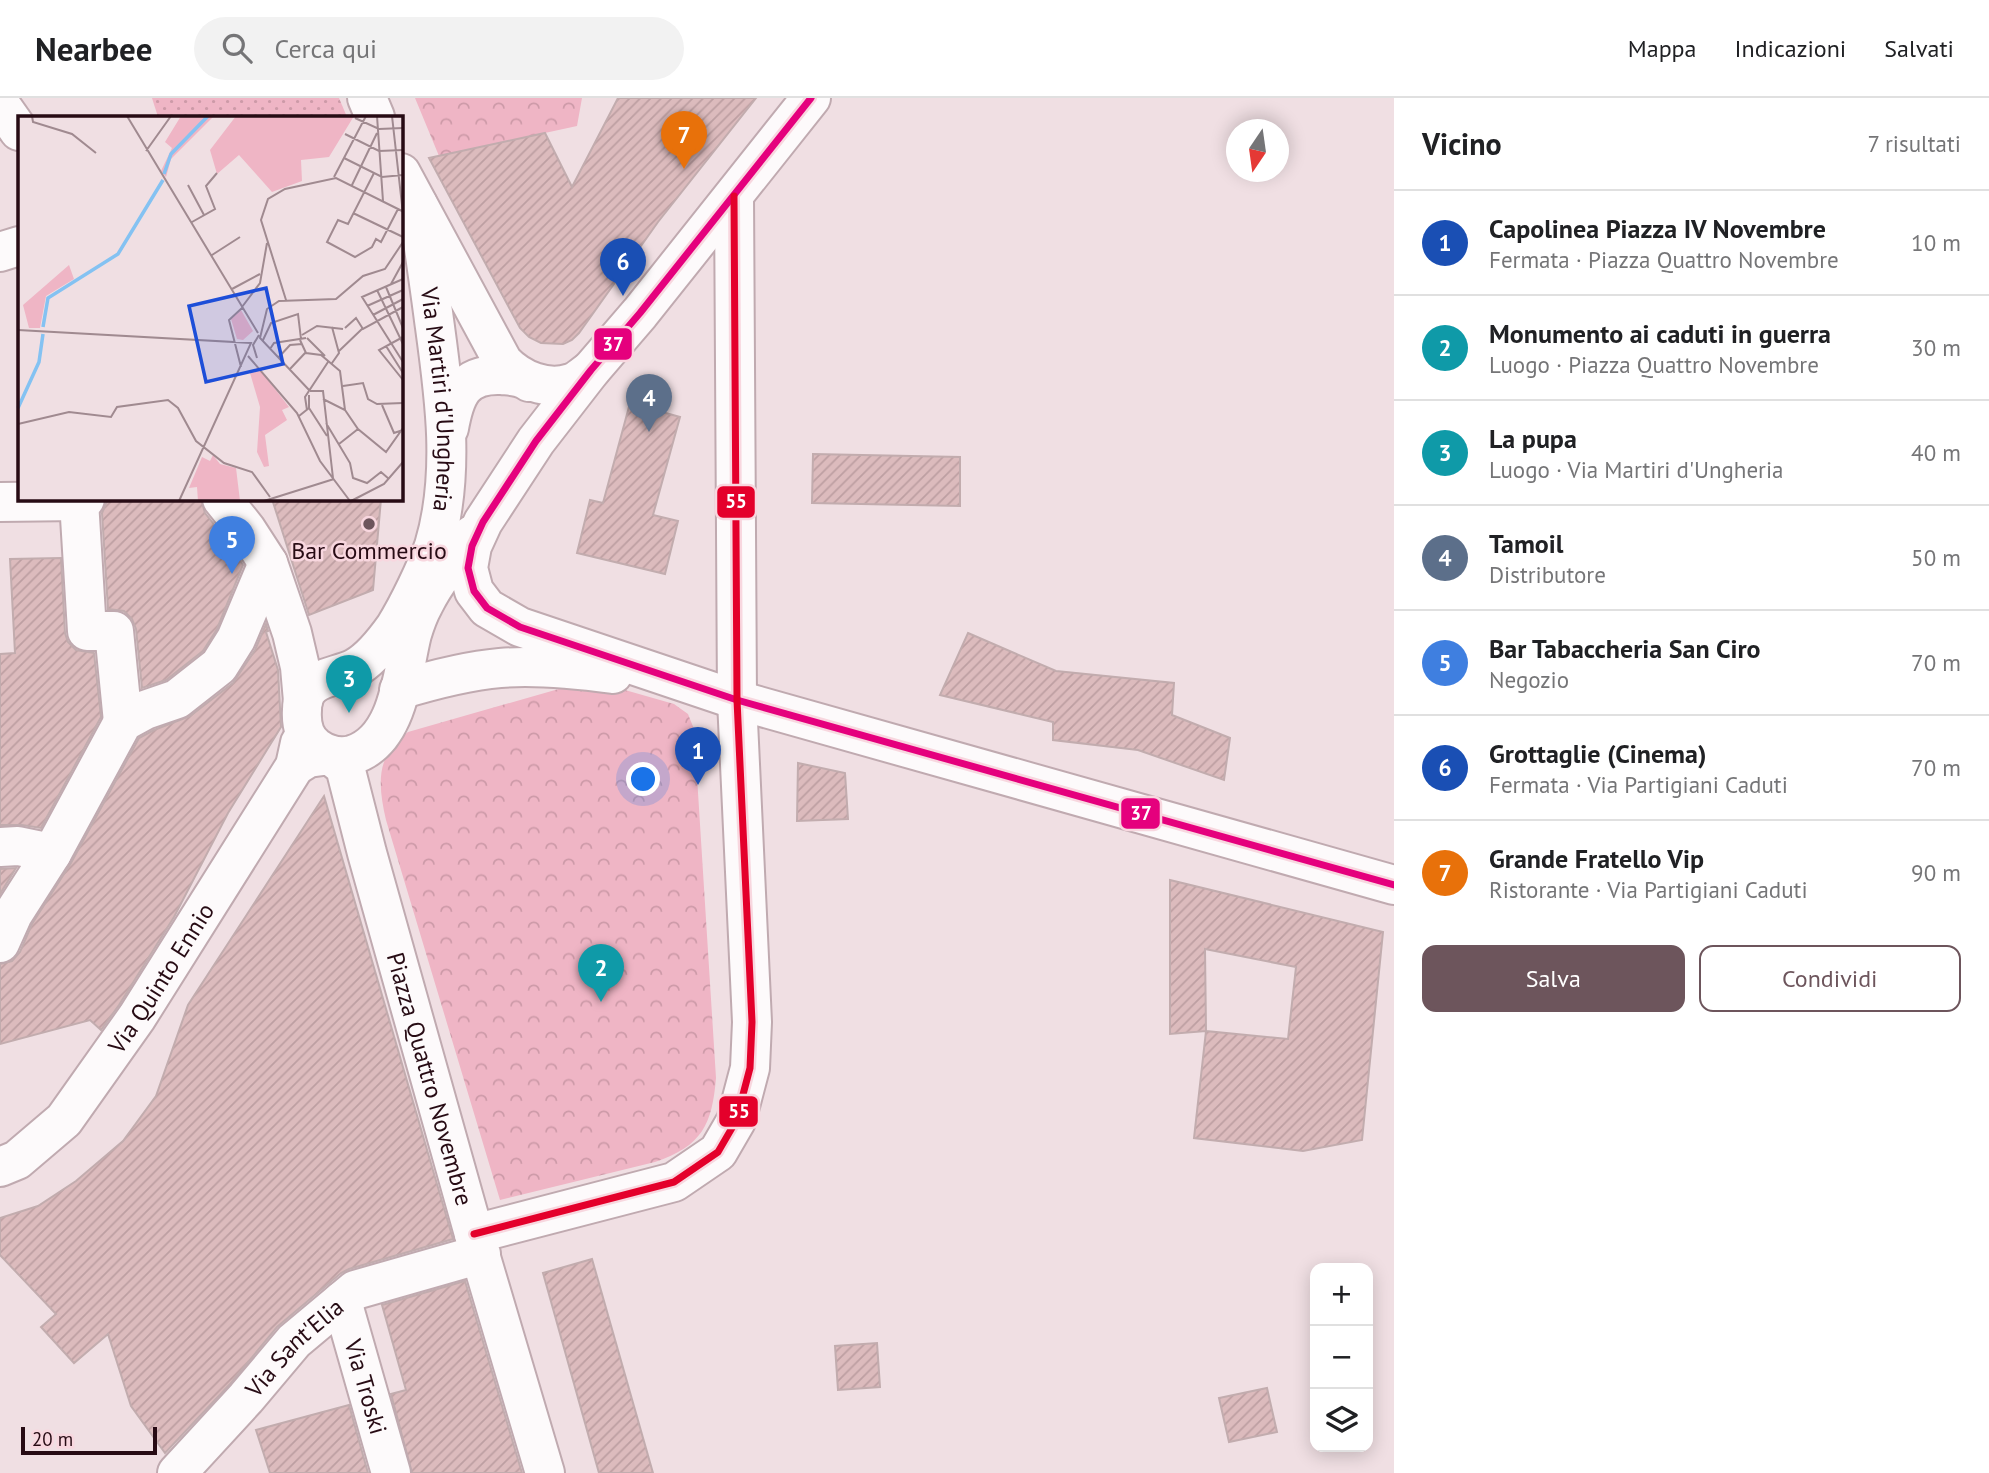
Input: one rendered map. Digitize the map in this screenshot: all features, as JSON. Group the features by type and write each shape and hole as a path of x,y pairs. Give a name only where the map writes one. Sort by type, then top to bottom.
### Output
{"street":[{"path":"367,98 375,116"},
{"path":"313,760 357,753 379,738 393,712 412,632 425,602 456,556 483,522 536,441 591,370 640,313 811,98"},
{"path":"0,104 18,130"},
{"name":"Via Martiri d'Ungheria","path":"409,189 503,362 541,396 544,413 536,441"},
{"name":"Via Martiri d'Ungheria","path":"303,711 313,685 323,678 353,669 363,663 395,627 434,546 445,482 446,442 441,368 409,189"},
{"name":"Piazza Quattro Novembre","path":"313,760 345,766 477,1244 674,1182 718,1152 736,1121 750,1068 752,1022 737,701 734,196"},
{"path":"0,252 18,246"},
{"path":"446,442 453,404 463,387 480,377 516,376 542,384 571,383 591,370"},
{"path":"0,502 82,500 87,631 114,631 123,722"},
{"name":"Via Quinto Ennio","path":"0,1167 17,1160 64,1120 313,760 299,754 303,711 300,667 292,633 268,563 223,500"},
{"path":"483,522 472,546 468,568 474,591 487,608 520,627 737,701 1394,885"},
{"path":"0,943 13,914 52,853 123,722 145,710 177,699 219,666 236,639 268,563"},
{"path":"399,690 435,679 501,668 533,667 588,671 692,685"},
{"path":"0,847 19,846 52,853"},
{"path":"477,1244 545,1473"},
{"name":"Via Sant'Elia","path":"177,1473 294,1342 355,1290 477,1244"},
{"name":"Via Troski","path":"342,1301 391,1473"}],"green space":[{"path":"152,98 339,98 347,116 158,116"},
{"path":"415,98 582,98 577,126 439,156"},
{"path":"590,680 674,704 688,714 694,729 716,1078 714,1094 702,1132 684,1149 671,1156 500,1200 386,820 381,795 382,772 390,751 408,732"}],"building":[{"path":"618,98 756,98 658,222 579,333 563,344 541,343 520,328 429,158 545,133 572,187"},
{"path":"630,403 680,417 653,515 678,521 665,574 577,553 590,500 603,503"},
{"path":"813,454 960,457 960,506 812,503"},
{"path":"108,500 201,500 205,513 243,565 217,629 203,651 166,680 142,688 136,629 132,619 124,611 108,609 102,513"},
{"path":"272,500 381,500 373,590 309,615"},
{"path":"61,558 65,633 68,642 76,650 94,653 101,717 41,828 0,825 0,654 15,653 10,559"},
{"path":"266,624 278,670 281,727 228,813 174,917 119,1005 101,1030 90,1020 0,1044 0,964 12,961 20,952 32,924 71,863 139,738 190,716 233,683 255,650"},
{"path":"968,633 1056,671 1174,683 1172,715 1230,738 1224,780 1138,750 1053,740 1053,722 940,695"},
{"path":"798,763 845,773 848,819 797,821"},
{"path":"324,796 453,1239 341,1273 277,1327 230,1384 165,1453 131,1406 108,1334 74,1363 41,1327 56,1314 0,1255 0,1218 38,1206 76,1181 123,1141 156,1096 188,1005"},
{"path":"16,868 0,894 0,869"},
{"path":"1170,880 1383,932 1362,1140 1303,1151 1194,1138 1206,1031 1170,1034","holes":["1205,949 1296,967 1288,1039 1206,1031"]},
{"path":"592,1259 653,1473 599,1473 543,1273"},
{"path":"465,1281 522,1473 412,1473 391,1394 406,1390 382,1305"},
{"path":"877,1343 880,1387 838,1390 835,1346"},
{"path":"1267,1388 1277,1432 1229,1442 1219,1398"},
{"path":"349,1405 368,1473 270,1473 256,1430"}],"transit line":[{"name":"37","path":"811,98 536,441 483,522 472,546 468,568 474,591 487,608 520,627 737,700 1394,885"},
{"name":"55","path":"474,1234 674,1182 718,1152 736,1121 750,1068 752,1022 737,700 734,196"}],"place":[{"name":"Grande Fratello Vip","path":"684,169"},
{"name":"Grottaglie (Cinema)","path":"623,296"},
{"name":"Tamoil","path":"649,432"},
{"name":"Bar Commercio","path":"369,524"},
{"name":"Bar Tabaccheria San Ciro","path":"232,574"},
{"name":"La pupa","path":"349,713"},
{"name":"Capolinea Piazza IV Novembre","path":"698,785"},
{"name":"Monumento ai caduti in guerra","path":"601,1002"}]}
